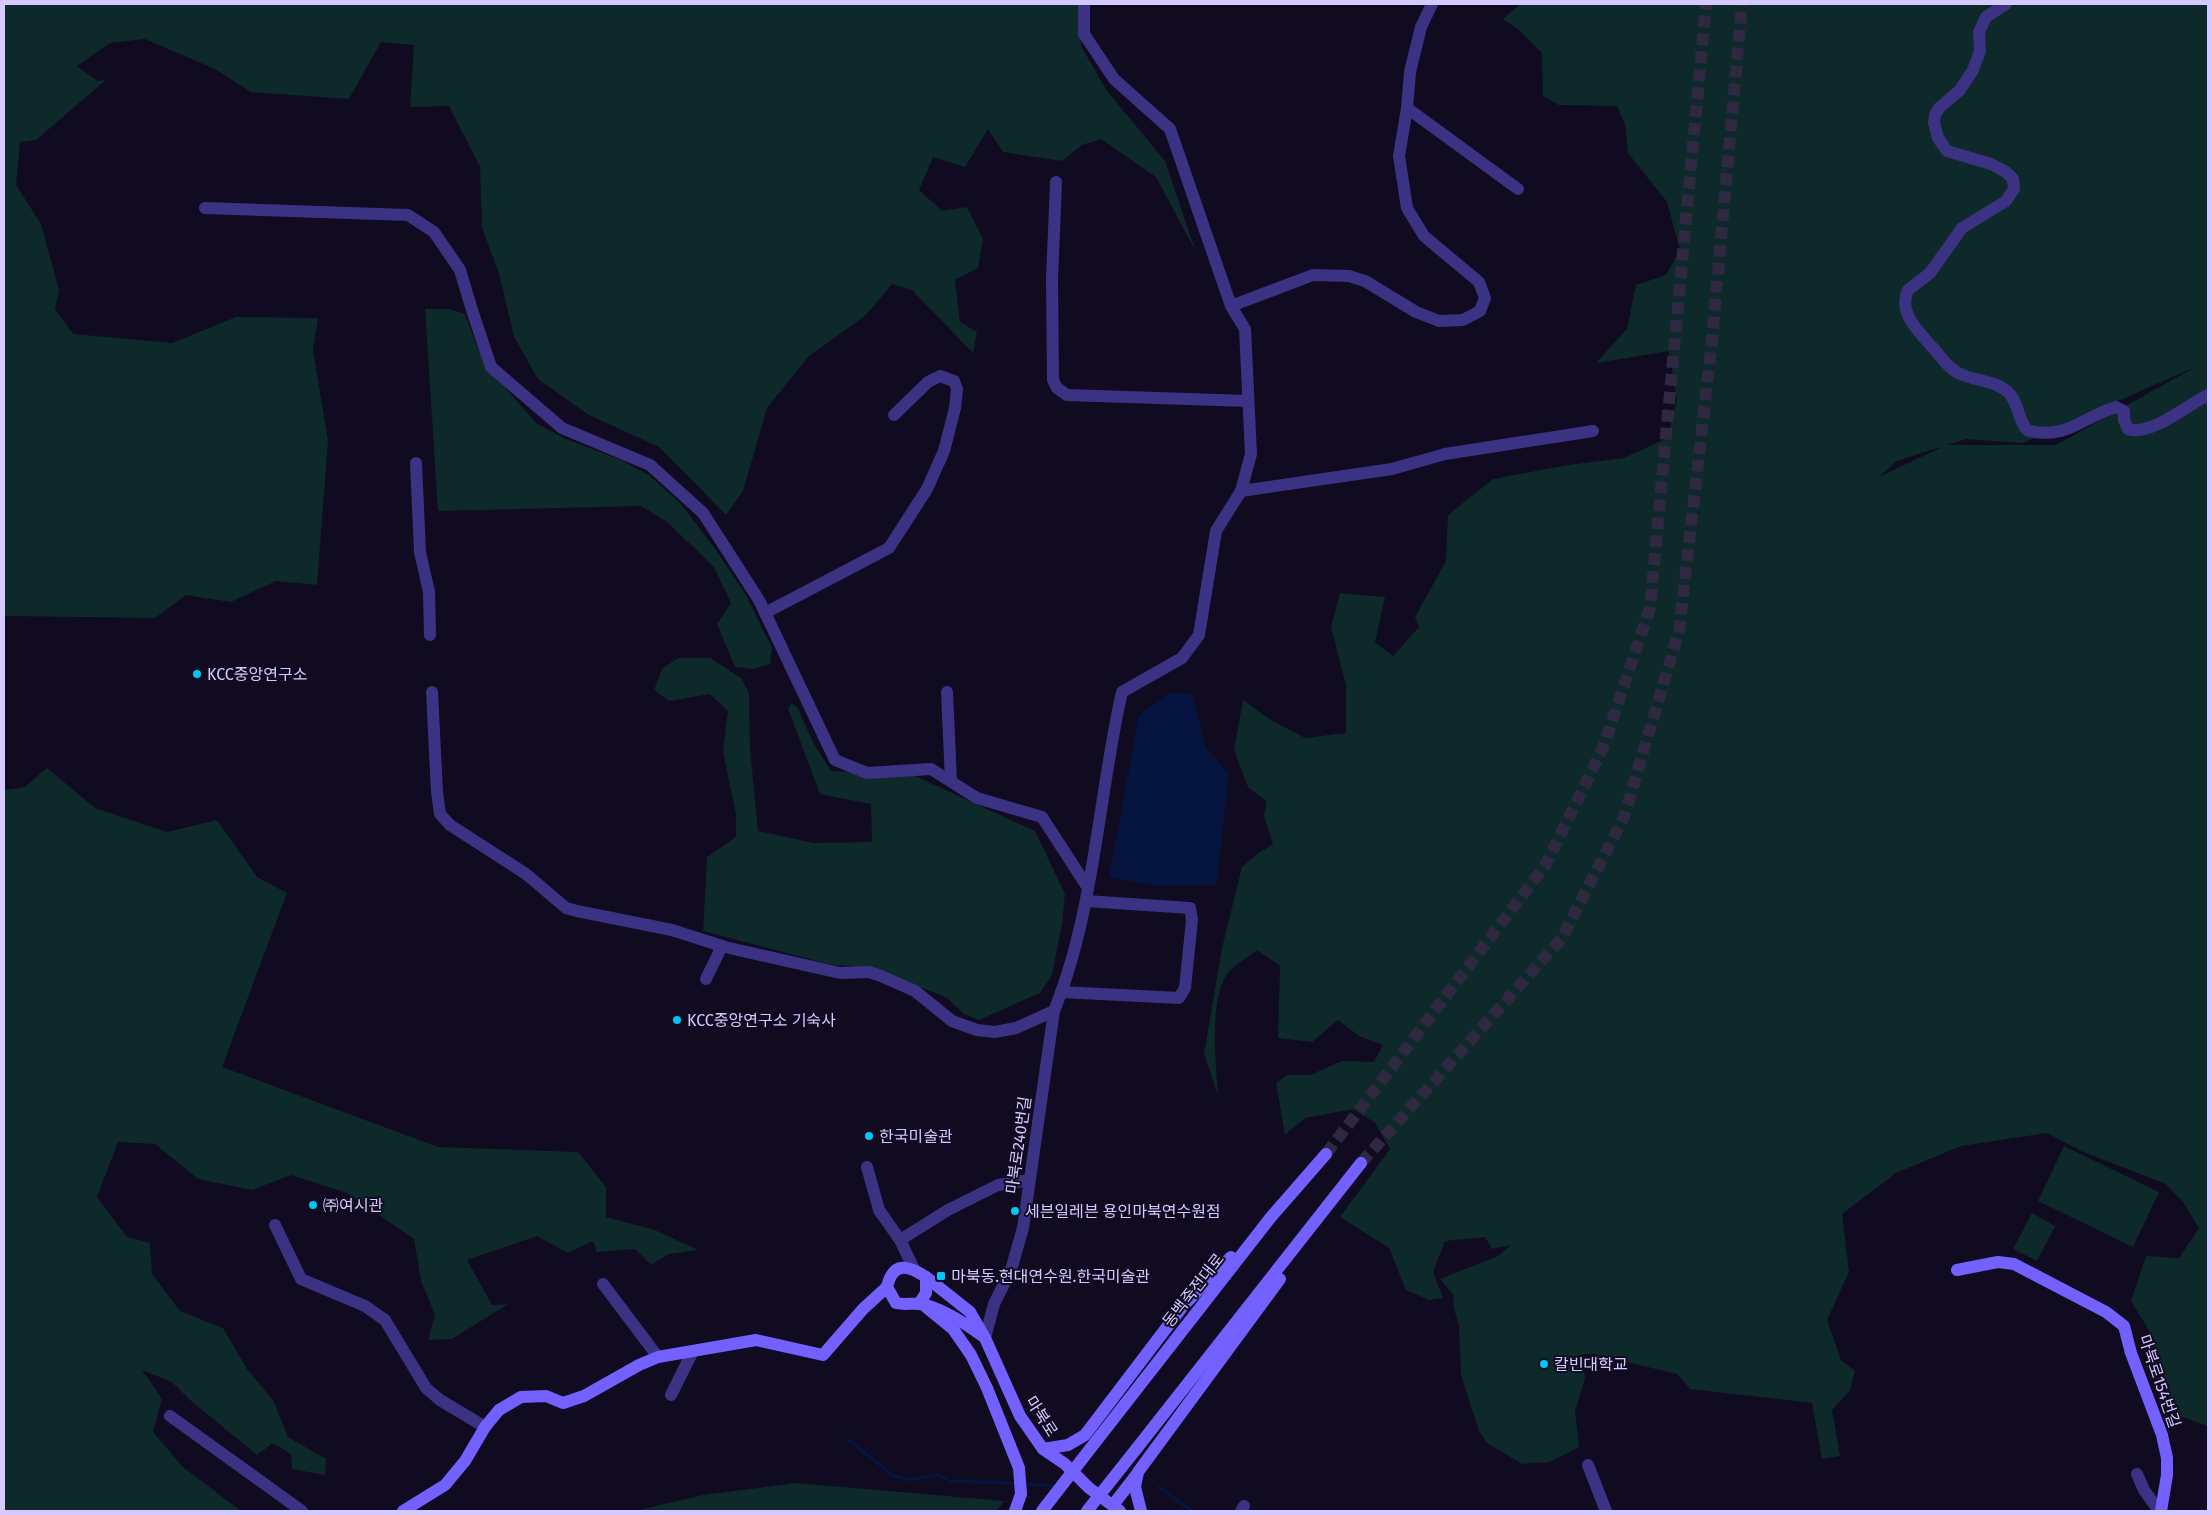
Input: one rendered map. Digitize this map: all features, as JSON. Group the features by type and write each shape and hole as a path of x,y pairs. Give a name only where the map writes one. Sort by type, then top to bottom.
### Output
{"main road":[{"name":"동백죽전대로","path":"1042,1511 1271,1217 1326,1154"},
{"path":"1087,1511 1361,1163"},
{"path":"1065,1464 1084,1435 1183,1306 1271,1217"},
{"path":"1117,1508 1138,1472 1270,1294 1314,1225"},
{"name":"마북로154번길","path":"1957,1270 1998,1262 2014,1264 2106,1312 2124,1326 2130,1353 2162,1435 2167,1458 2167,1475 2160,1511"},
{"path":"402,1511 445,1485 465,1461 486,1426 499,1410 521,1397 546,1396 563,1403 584,1396 639,1364 658,1357 756,1340 823,1355 863,1309 887,1287 889,1278 895,1270 904,1267 914,1269 926,1277 926,1293 923,1305"},
{"name":"마북로","path":"926,1277 970,1312 985,1338 1020,1416 1043,1449 1065,1464 1089,1488 1117,1508"},
{"path":"887,1287 896,1303 907,1306 923,1305 958,1319 985,1338"},
{"path":"923,1305 953,1330 971,1355 988,1388 1019,1468 1021,1494 1015,1511"},
{"path":"1043,1449 1068,1445 1084,1435"},
{"path":"1138,1472 1135,1487 1141,1511"}],"street":[{"path":"1084,4 1084,34 1114,79 1170,129 1231,306 1245,329 1251,454 1241,491 1392,469 1445,454 1592,431"},
{"path":"1231,306 1313,275 1350,276 1365,281 1416,312 1439,321 1463,320 1480,311 1485,298 1479,282 1424,236 1407,208 1399,156 1407,108 1410,72 1418,36 1432,4"},
{"path":"2006,4 1986,17 1979,32 1980,50 1973,70 1960,90 1939,108 1935,115 1934,123 1938,138 1947,151 2000,168 2013,179 2014,189 2006,201 1962,228 1930,273 1908,290 1905,305 1911,321 1954,371 1971,379 1998,385 2007,391 2015,401 2023,425 2029,431 2062,432 2096,414 2116,407 2124,411 2128,429 2136,431 2159,423 2208,395"},
{"path":"1407,108 1518,189"},
{"path":"1056,182 1052,298 1053,380 1057,388 1067,395 1248,401"},
{"path":"205,208 372,212 408,215 434,232 460,270 491,367 562,428 650,465 703,513 765,613 835,760 867,773 931,769 977,798 1042,817 1088,888"},
{"path":"765,613 889,548 927,489 944,451 955,408 957,389 954,381 940,376 928,382 894,415"},
{"path":"416,463 420,552 429,592 430,635"},
{"name":"마북로240번길","path":"985,1338 994,1304 1011,1270 1023,1228 1054,1011 1062,992 1086,901 1122,692 1182,658 1199,635 1216,531 1241,491"},
{"path":"432,692 437,792 440,814 450,825 526,874 566,908 672,930 722,946 840,973 869,972 915,991 952,1020 976,1030 995,1032 1016,1028 1054,1011"},
{"path":"947,692 951,781"},
{"path":"1062,992 1179,998 1185,988 1192,920 1190,908 1086,901"},
{"path":"706,979 722,946"},
{"path":"867,1168 879,1210 900,1240 914,1269"},
{"path":"900,1240 948,1210 998,1185 1029,1180"},
{"path":"275,1225 301,1279 365,1306 385,1320 426,1388 440,1400 486,1426"},
{"path":"603,1284 658,1357"},
{"path":"671,1395 693,1351"},
{"path":"170,1416 302,1511"},
{"path":"1588,1465 1606,1511"},
{"path":"2137,1474 2144,1490 2160,1511"}],"green space":[{"path":"4,4 1078,4 1081,46 1107,91 1165,161 1196,252 1156,177 1101,139 1082,145 1062,161 1003,152 988,129 965,167 933,157 919,190 942,211 967,207 983,239 978,268 955,280 960,322 977,332 973,353 912,290 892,284 866,315 808,357 767,408 743,491 726,515 659,447 587,414 538,379 514,337 499,273 482,228 480,167 449,106 410,107 414,45 381,42 349,99 251,92 215,69 145,39 110,43 77,66 98,81 107,79 36,140 20,142 16,185 41,224 59,290 55,309 73,334 172,343 236,317 318,318 313,350 328,441 317,585 276,581 231,602 186,595 155,618 4,616"},
{"path":"1520,4 2208,4 2208,1426 2160,1409 2152,1335 2131,1301 2146,1256 2179,1258 2199,1228 2183,1202 2166,1184 2081,1151 2047,1133 1961,1146 1896,1173 1842,1214 1849,1272 1827,1320 1841,1360 1855,1371 1850,1390 1832,1410 1840,1456 1822,1459 1812,1403 1690,1389 1677,1374 1593,1354 1582,1354 1585,1378 1575,1412 1579,1447 1549,1462 1522,1464 1487,1443 1479,1431 1461,1375 1459,1325 1454,1309 1453,1294 1440,1279 1498,1256 1511,1245 1492,1249 1485,1237 1445,1241 1433,1272 1443,1298 1429,1300 1406,1290 1389,1248 1340,1217 1390,1149 1375,1123 1353,1109 1305,1118 1285,1135 1276,1083 1287,1075 1310,1075 1342,1061 1374,1062 1383,1045 1359,1036 1338,1020 1312,1042 1278,1038 1280,966 1257,950 1237,964 1227,974 1221,985 1215,1033 1218,1095 1204,1054 1222,948 1242,867 1257,854 1273,844 1264,816 1266,801 1248,787 1234,750 1243,700 1271,720 1305,738 1346,733 1346,685 1331,627 1340,593 1385,597 1375,642 1393,656 1419,627 1415,617 1446,561 1448,515 1493,479 1568,465 1624,458 1667,438 1677,400 1669,351 1596,363 1627,329 1636,285 1666,275 1680,250 1667,202 1628,153 1625,125 1617,106 1559,105 1543,96 1542,53 1518,29 1503,19","holes":["2195,367 2056,445 1947,445 1966,439 2023,443","1940,448 1879,477 1897,461"]},
{"path":"425,309 449,309 465,314 478,349 501,383 536,423 566,439 621,460 649,475 680,503 716,550 746,595 772,648 770,664 753,669 735,667 717,624 731,603 714,567 667,522 641,506 438,511"},
{"path":"678,658 710,658 741,678 749,693 750,749 758,831 813,843 872,842 871,804 820,794 788,709 791,703 797,707 814,744 831,771 913,775 1035,831 1065,894 1062,924 1052,975 1040,993 979,1020 964,1014 946,997 869,968 828,964 703,931 707,857 736,837 736,815 723,751 728,711 710,694 669,701 654,690 662,669"},
{"path":"47,768 95,808 167,832 217,820 257,877 287,893 222,1067 438,1147 578,1152 606,1187 606,1217 655,1230 698,1250 669,1254 651,1265 635,1249 597,1252 593,1241 568,1253 537,1236 467,1260 492,1305 508,1304 452,1339 428,1340 435,1315 421,1281 414,1239 347,1193 291,1175 252,1190 198,1179 155,1144 118,1142 97,1197 127,1237 150,1243 152,1274 180,1311 223,1328 247,1369 273,1400 288,1437 326,1459 325,1475 292,1469 291,1454 273,1443 257,1455 190,1400 172,1382 142,1370 162,1399 153,1432 183,1467 241,1511 4,1511 4,790 25,787"},
{"path":"2064,1146 2159,1192 2133,1247 2038,1201"},
{"path":"2032,1213 2055,1226 2037,1261 2013,1249"},
{"path":"796,1483 1004,1501 997,1511 635,1511 703,1495"}],"water":[{"path":"1169,693 1192,694 1206,747 1229,775 1216,885 1158,886 1109,877 1139,715"}],"waterway":[{"path":"849,1440 892,1475 910,1480 938,1475 951,1481 1018,1483"},
{"path":"1024,1484 1056,1486"},
{"path":"1159,1487 1192,1511"}],"tunnel":[{"path":"1326,1154 1546,864 1603,748 1650,608 1706,4"},
{"path":"1361,1163 1562,938 1624,817 1679,631 1711,350 1742,4"}],"place":[{"name":"KCC중앙연구소","path":"197,674"},
{"name":"KCC중앙연구소 기숙사","path":"677,1020"},
{"name":"한국미술관","path":"869,1136"},
{"name":"㈜여시관","path":"313,1205"},
{"name":"세븐일레븐 용인마북연수원점","path":"1015,1211"},
{"name":"마북동.현대연수원.한국미술관","path":"941,1276"},
{"name":"칼빈대학교","path":"1544,1364"}]}
